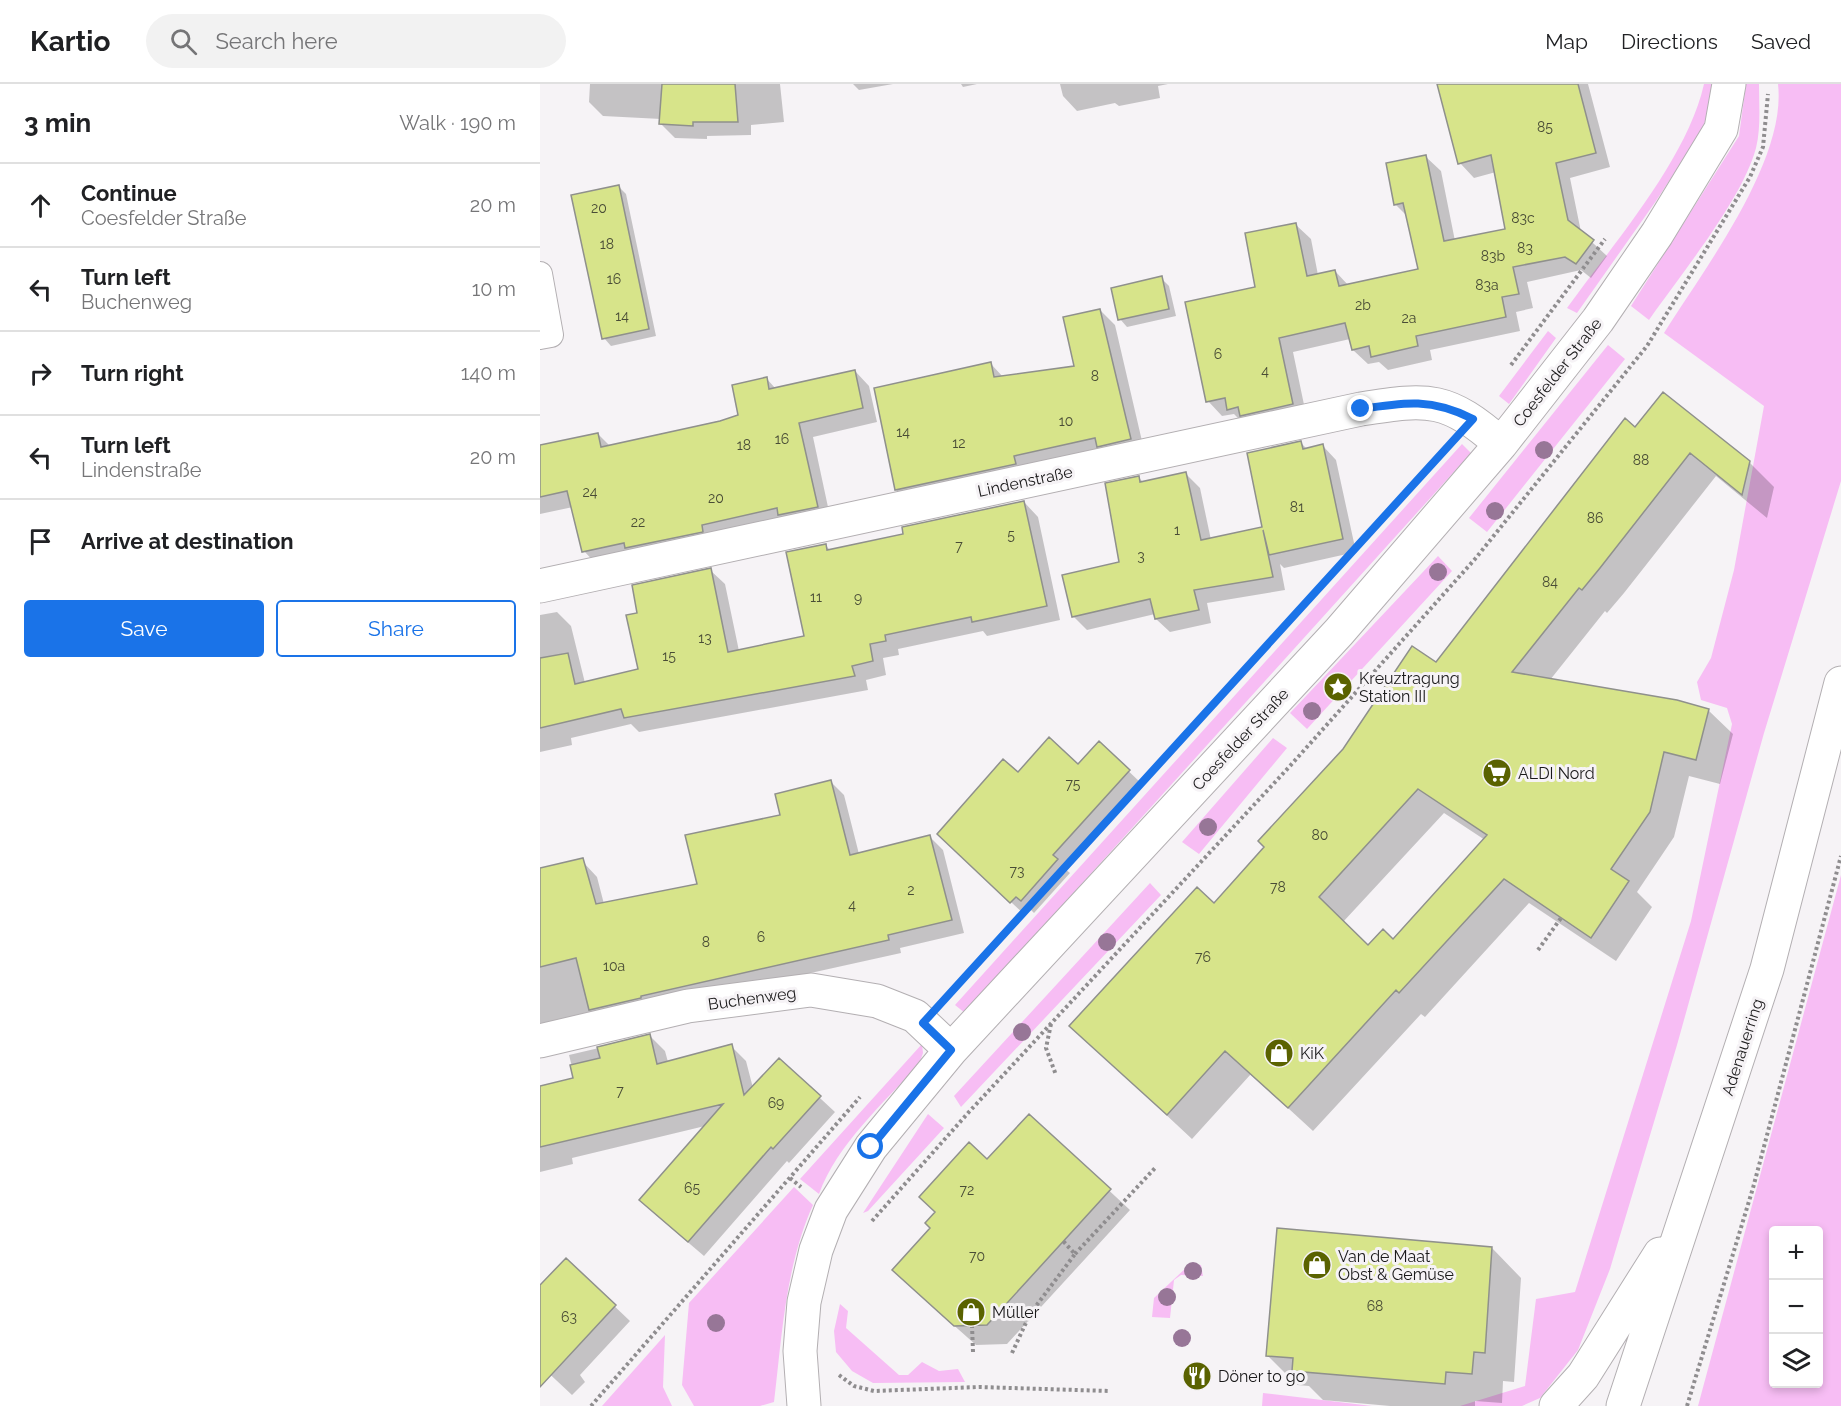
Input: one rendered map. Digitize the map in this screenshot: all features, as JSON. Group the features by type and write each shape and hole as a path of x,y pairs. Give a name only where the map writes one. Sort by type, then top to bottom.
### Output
{"street":[{"name":"Coesfelder Straße","path":"804,1406 800,1351 804,1302 816,1250 831,1210 871,1147 951,1050 1339,632 1501,444 1598,320 1657,234 1721,129 1729,84"},
{"name":"Lindenstraße","path":"540,586 1361,409 1411,401 1449,407 1473,419 1501,444"},
{"name":"Adenauerring","path":"1623,1406 1767,969 1841,683"},
{"name":"Buchenweg","path":"540,1041 688,1006 811,990 877,1001 915,1016 951,1050"},
{"path":"1556,1406 1583,1376 1688,1210"}],"lane":[{"path":"540,274 551,335 540,338"}],"path":[{"path":"867,1227 1290,766 1475,559 1647,346 1750,177 1763,147 1768,110 1768,84"},
{"path":"1506,372 1606,237"},
{"path":"1091,839 1372,532"},
{"path":"1687,1406 1753,1188 1841,856"},
{"path":"1538,950 1561,918"},
{"path":"1051,1024 1046,1048 1056,1076"},
{"path":"591,1406 861,1096"},
{"path":"1012,1353 1030,1314 1076,1254 1155,1168"},
{"path":"1063,1241 1076,1254"},
{"path":"972,1325 973,1352"},
{"path":"836,1373 854,1386 874,1391 979,1387 1109,1390"}],"shaded area":[{"path":"1704,84 1714,84 1703,129 1656,201 1577,313 1567,308 1626,229 1665,171 1695,113"},
{"path":"1746,84 1759,84 1759,133 1749,168 1709,236 1649,320 1631,306 1739,136"},
{"path":"1778,84 1841,84 1841,481 1764,733 1677,1045 1610,1269 1578,1350 1540,1398 1522,1406 1460,1406 1525,1386 1536,1299 1575,1292 1691,921 1732,724 1727,708 1701,700 1697,682 1711,658 1734,570 1764,406 1664,333 1720,246 1756,180 1770,146 1777,114"},
{"path":"1548,331 1556,338 1509,404 1499,396"},
{"path":"1608,345 1625,359 1487,532 1469,518"},
{"path":"1462,444 1471,453 965,1013 955,1005"},
{"path":"1438,556 1452,571 1307,729 1290,713"},
{"path":"1273,738 1287,748 1199,854 1182,842"},
{"path":"1841,875 1841,1406 1698,1406"},
{"path":"1150,883 1161,895 961,1107 954,1096"},
{"path":"922,1044 923,1053 919,1064 849,1141 837,1158 819,1194 800,1179"},
{"path":"928,1114 944,1128 868,1211 863,1213"},
{"path":"794,1187 813,1205 790,1277 774,1402 760,1406 694,1406 682,1385 689,1303"},
{"path":"1189,1265 1201,1265 1203,1276 1181,1275 1174,1280 1170,1318 1152,1317 1154,1298"},
{"path":"840,1304 848,1311 846,1328 899,1375 908,1375 922,1362 939,1371 958,1369 965,1382 873,1383 852,1371 836,1352 834,1331"},
{"path":"665,1335 663,1387 672,1406 602,1406"},
{"path":"1263,1393 1372,1406 1262,1406"}],"building":[{"path":"662,84 735,84 738,122 693,122 693,126 659,124"},
{"path":"1437,84 1578,84 1596,153 1556,163 1568,220 1594,240 1576,264 1565,257 1513,267 1519,294 1502,297 1506,317 1416,336 1418,346 1371,357 1369,346 1352,350 1345,323 1279,338 1293,404 1240,416 1238,407 1227,410 1225,398 1206,402 1185,302 1255,287 1245,233 1296,223 1307,276 1335,270 1339,286 1418,269 1403,203 1394,205 1386,163 1426,155 1444,241 1505,229 1491,155 1458,164"},
{"path":"619,185 649,329 602,339 571,195"},
{"path":"1162,276 1169,309 1118,320 1111,288"},
{"path":"1100,309 1131,439 1097,447 1095,438 1014,456 1016,464 895,490 874,388 991,362 994,377 1074,366 1063,317"},
{"path":"855,370 863,408 799,423 818,507 778,515 777,508 702,525 703,532 625,548 624,543 582,552 567,491 540,497 540,445 598,433 601,447 720,421 738,415 732,385 767,377 769,389"},
{"path":"1663,392 1750,461 1742,495 1690,453 1600,568 1582,590 1579,588 1512,672 1677,700 1709,709 1696,760 1664,752 1650,812 1611,869 1629,881 1591,938 1504,879 1399,993 1396,990 1288,1108 1225,1051 1167,1115 1069,1026 1197,887 1214,903 1264,847 1258,841 1343,749 1412,646 1436,662 1625,418 1635,427","holes":["1418,789 1487,835 1393,939 1383,929 1368,945 1319,897"]},
{"path":"1301,441 1303,449 1323,444 1343,539 1269,555 1263,530 1273,577 1194,590 1199,610 1155,619 1150,599 1072,617 1062,575 1119,562 1105,483 1139,476 1140,482 1186,472 1201,540 1262,527 1247,453"},
{"path":"1024,501 1047,606 972,622 971,617 885,635 886,641 870,644 873,661 852,666 855,676 624,718 621,709 540,728 540,658 568,653 575,684 638,669 626,615 637,613 632,585 711,568 728,652 804,636 786,552 826,544 827,550 903,534 902,527"},
{"path":"1049,737 1078,764 1099,741 1130,770 1053,855 1058,859 1021,901 1016,897 1010,903 937,834 1003,759 1018,772"},
{"path":"831,780 850,855 930,835 952,920 888,935 889,940 641,996 641,998 589,1010 576,958 540,967 540,868 583,858 596,904 697,884 685,835 780,815 775,794"},
{"path":"650,1034 657,1064 732,1044 744,1095 779,1058 821,1096 773,1149 771,1147 688,1242 639,1200 723,1104 540,1147 540,1086 573,1078 570,1065 600,1058 597,1047"},
{"path":"1029,1114 1111,1189 987,1325 954,1326 892,1270 930,1228 925,1223 935,1212 919,1197 969,1142 987,1159"},
{"path":"1277,1228 1492,1247 1485,1353 1474,1352 1472,1374 1446,1372 1445,1384 1292,1371 1293,1358 1266,1356"},
{"path":"566,1258 616,1305 540,1387 540,1285"}],"place":[{"name":"Kreuztragung Station III","path":"1338,687"},
{"name":"ALDI Nord","path":"1497,773"},
{"name":"KiK","path":"1279,1053"},
{"name":"Van de Maat Obst & Gemüse","path":"1317,1265"},
{"name":"Müller","path":"971,1312"},
{"name":"Döner to go","path":"1197,1376"}],"route":[{"path":"871,1147 951,1050 923,1023 1473,419 1449,407 1411,401 1361,409"}]}
